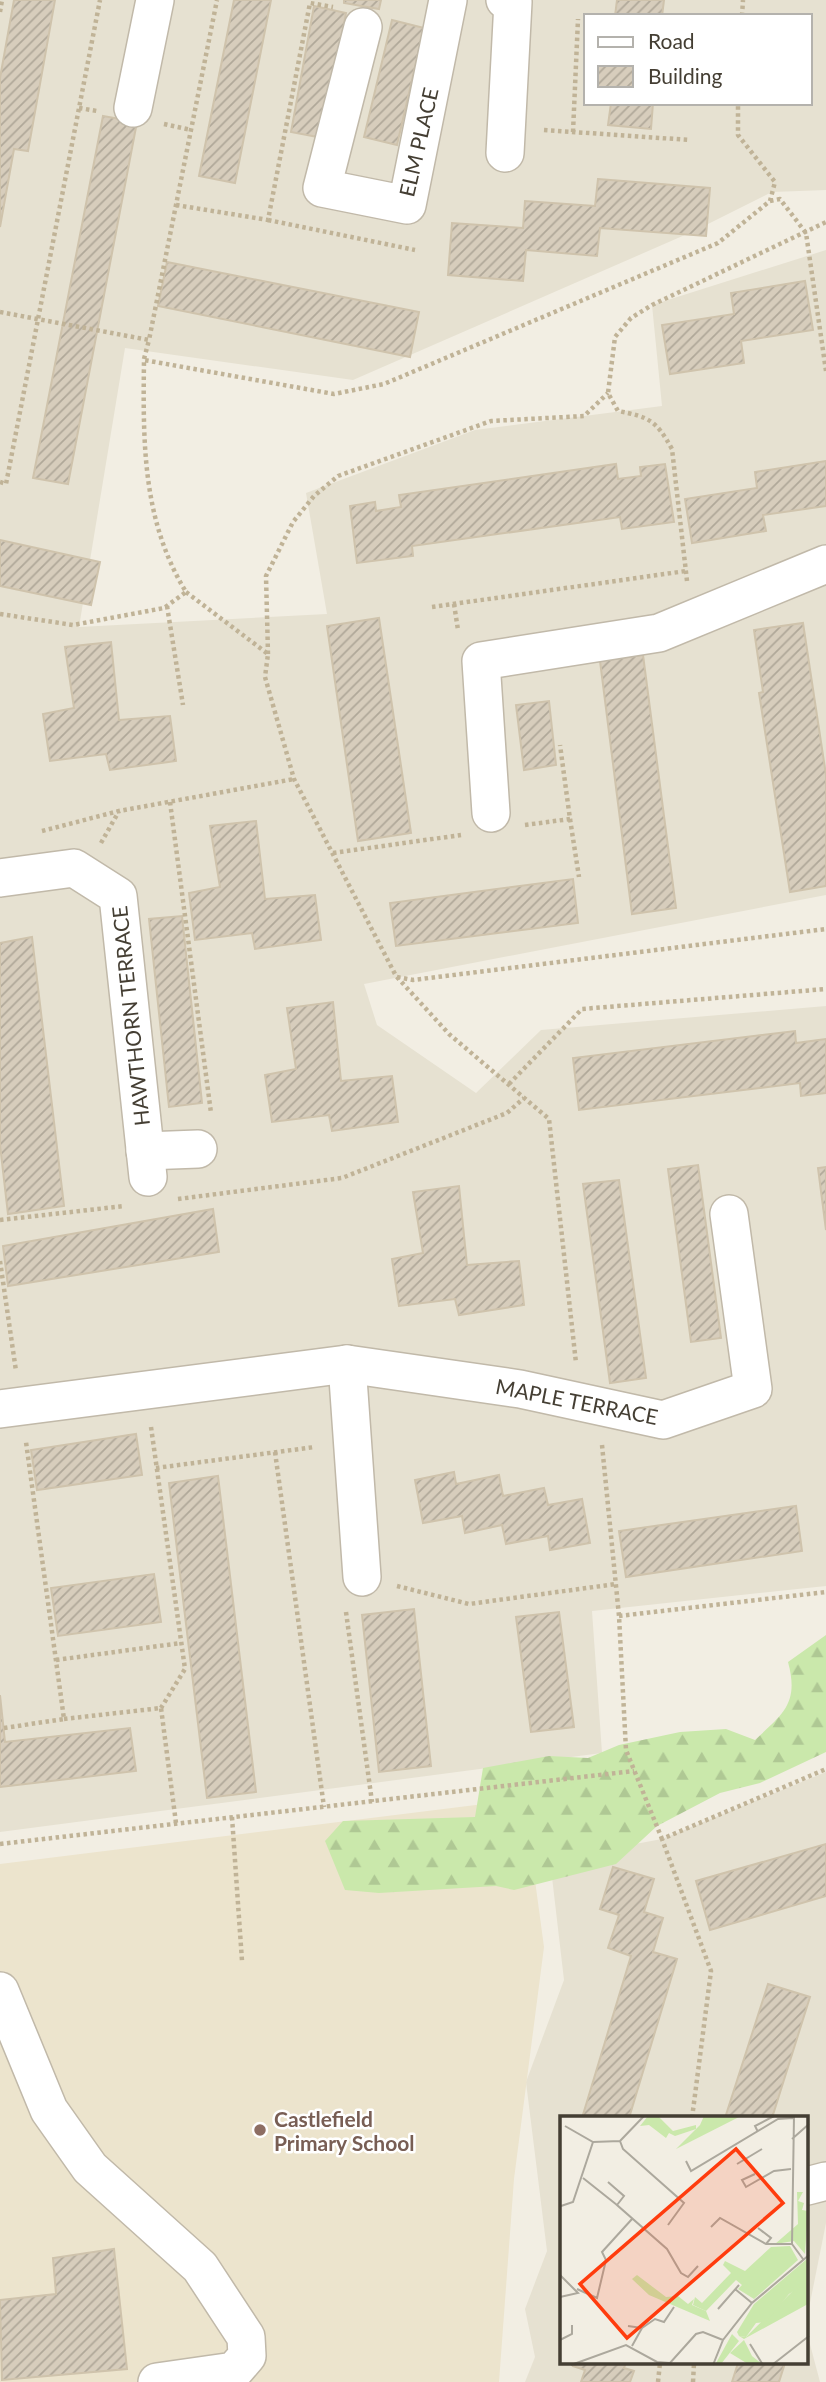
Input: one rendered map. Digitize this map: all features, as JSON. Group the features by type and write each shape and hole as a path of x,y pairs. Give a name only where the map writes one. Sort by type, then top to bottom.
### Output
{"street":[{"path":"133,108 155,0"},
{"name":"ELM PLACE","path":"363,27 322,188 407,205 448,0"},
{"path":"505,0 513,2 506,140"},
{"path":"492,813 481,661 659,633 826,564"},
{"name":"HAWTHORN TERRACE","path":"0,878 74,868 118,896 151,1183"},
{"path":"151,1183 205,1134"},
{"name":"MAPLE TERRACE","path":"10,1408 347,1364 520,1389 663,1420 753,1389 729,1214"},
{"path":"347,1364 362,1577"},
{"path":"0,1991 49,2110 90,2168 200,2267 246,2337 247,2356 234,2371 157,2382"},
{"path":"808,2186 826,2181"}],"path":[{"path":"0,12 2,0"},
{"path":"0,482 6,484 36,318 100,0"},
{"path":"217,0 144,360 142,447 150,499 162,546 186,592 268,654"},
{"path":"573,132 578,19"},
{"path":"738,105 738,135 775,183 770,201"},
{"path":"506,140 573,132 690,140"},
{"path":"144,360 334,394 383,384 718,243 770,201 780,199 806,233 826,371"},
{"path":"268,220 415,250"},
{"path":"688,590 672,449 663,432 649,417 618,411 608,393 615,337 631,318 826,222"},
{"path":"0,312 149,340"},
{"path":"608,393 584,416 491,421 338,475 314,496 293,522 266,576 268,654 265,677 294,779 396,976 449,1034 549,1119 616,1584 626,1750 711,1971 692,2116"},
{"path":"432,607 686,571"},
{"path":"0,614 73,625 127,618 167,606 186,592"},
{"path":"167,606 183,705"},
{"path":"28,835 119,811 294,779"},
{"path":"170,802 205,1134"},
{"path":"570,819 579,877"},
{"path":"396,976 413,980 826,929"},
{"path":"509,1084 582,1009 826,989"},
{"path":"0,1220 151,1183 221,1194 342,1178 507,1113 524,1098"},
{"path":"220,1182 221,1194"},
{"path":"0,1261 10,1408 56,1660 64,1719"},
{"path":"146,1390 185,1669 161,1708 176,1824"},
{"path":"156,1468 352,1442"},
{"path":"275,1452 324,1807"},
{"path":"372,1802 345,1604 362,1577 469,1604 616,1584"},
{"path":"619,1616 826,1592"},
{"path":"56,1660 181,1643"},
{"path":"4,1728 161,1708"},
{"path":"662,1839 826,1769"},
{"path":"0,1844 634,1771"},
{"path":"232,1817 242,1961"},
{"path":"658,2382 660,2364"},
{"path":"693,2382 694,2364"}],"shaded area":[{"path":"0,0 826,0 826,190 772,192 694,231 353,380 125,348 79,627 327,614 306,493 475,430 662,406 652,305 826,250 826,895 364,984 377,1025 476,1093 541,1030 826,1006 826,1586 592,1611 602,1753 0,1832"},
{"path":"826,1772 826,2223 808,2313 808,2116 560,2116 560,2364 808,2364 808,2337 820,2382 525,2382 535,2357 525,2309 547,2251 526,2082 564,1980 550,1860 662,1839"},
{"name":"Castlefield Primary School","path":"524,1799 544,1947 514,2179 499,2382 0,2382 0,1864"}],"green space":[{"path":"826,1635 826,1752 760,1783 720,1793 657,1826 616,1864 514,1890 496,1886 379,1893 345,1890 325,1841 343,1821 475,1817 483,1768 549,1756 588,1758 619,1745 680,1732 726,1729 755,1740 781,1714 790,1698 792,1688 788,1662"}],"building":[{"path":"14,0 55,0 28,151 14,149 0,227 0,78"},
{"path":"234,0 271,0 235,183 199,176"},
{"path":"344,0 381,0 379,9 344,3"},
{"path":"617,0 664,0 662,14 615,14"},
{"path":"314,6 346,13 323,138 291,132"},
{"path":"392,20 424,28 397,145 364,137"},
{"path":"611,105 653,105 651,129 608,125"},
{"path":"103,116 137,122 68,484 33,478"},
{"path":"598,179 710,188 706,236 600,228 597,256 526,250 523,281 448,275 452,223 523,228 525,201 595,206"},
{"path":"167,262 419,312 410,357 158,306"},
{"path":"805,281 813,330 741,341 744,363 670,374 662,325 734,314 731,293"},
{"path":"826,461 826,506 763,515 766,531 692,543 685,499 757,488 755,472"},
{"path":"616,464 618,479 641,476 640,467 665,464 674,522 622,529 620,517 412,546 413,556 357,563 350,506 375,502 376,511 401,507 399,495"},
{"path":"0,540 100,562 91,605 0,586"},
{"path":"379,618 411,833 358,841 327,626"},
{"path":"803,623 826,775 826,886 790,892 759,693 763,692 754,630"},
{"path":"111,642 119,720 170,716 176,761 110,770 106,754 50,761 43,714 74,708 65,647"},
{"path":"643,655 676,908 632,914 600,661"},
{"path":"549,701 556,765 524,770 516,705"},
{"path":"256,821 265,899 315,895 321,940 255,949 252,933 195,940 189,893 220,887 210,826"},
{"path":"573,879 578,923 396,946 390,903"},
{"path":"182,916 202,1103 169,1107 149,919"},
{"path":"32,937 64,1206 8,1214 0,1145 0,943"},
{"path":"333,1002 341,1081 392,1076 398,1122 332,1131 329,1115 272,1122 265,1075 296,1069 287,1008"},
{"path":"795,1031 796,1043 826,1039 826,1093 801,1096 800,1083 579,1110 573,1058"},
{"path":"698,1165 721,1338 691,1342 668,1169"},
{"path":"826,1167 826,1230 818,1168"},
{"path":"619,1180 646,1378 610,1383 583,1184"},
{"path":"459,1186 467,1265 519,1261 524,1305 459,1315 455,1299 399,1306 392,1259 423,1253 413,1192"},
{"path":"213,1209 219,1252 8,1286 3,1246"},
{"path":"136,1434 142,1475 37,1490 31,1450"},
{"path":"454,1472 456,1484 499,1475 503,1496 544,1488 548,1505 582,1499 590,1543 550,1550 548,1536 506,1544 502,1525 465,1533 462,1516 423,1523 415,1480"},
{"path":"218,1476 256,1792 207,1798 169,1483"},
{"path":"796,1506 802,1551 626,1577 619,1531"},
{"path":"154,1574 161,1622 58,1636 51,1588"},
{"path":"414,1609 431,1766 379,1772 362,1615"},
{"path":"559,1612 574,1727 531,1732 516,1617"},
{"path":"0,1695 5,1742 130,1728 136,1771 0,1787"},
{"path":"826,1844 826,1896 710,1930 696,1881"},
{"path":"613,1867 654,1879 644,1912 663,1918 653,1952 677,1959 630,2116 583,2116 631,1956 608,1948 619,1915 600,1909"},
{"path":"768,1984 810,1997 773,2116 726,2116"},
{"path":"114,2249 127,2369 2,2380 0,2300 56,2294 53,2258"},
{"path":"626,2364 624,2368 634,2371 630,2382 581,2382 585,2370 573,2366"},
{"path":"738,2364 785,2364 779,2382 732,2382"}],"place":[{"name":"Castlefield Primary School","path":"260,2130"}]}
